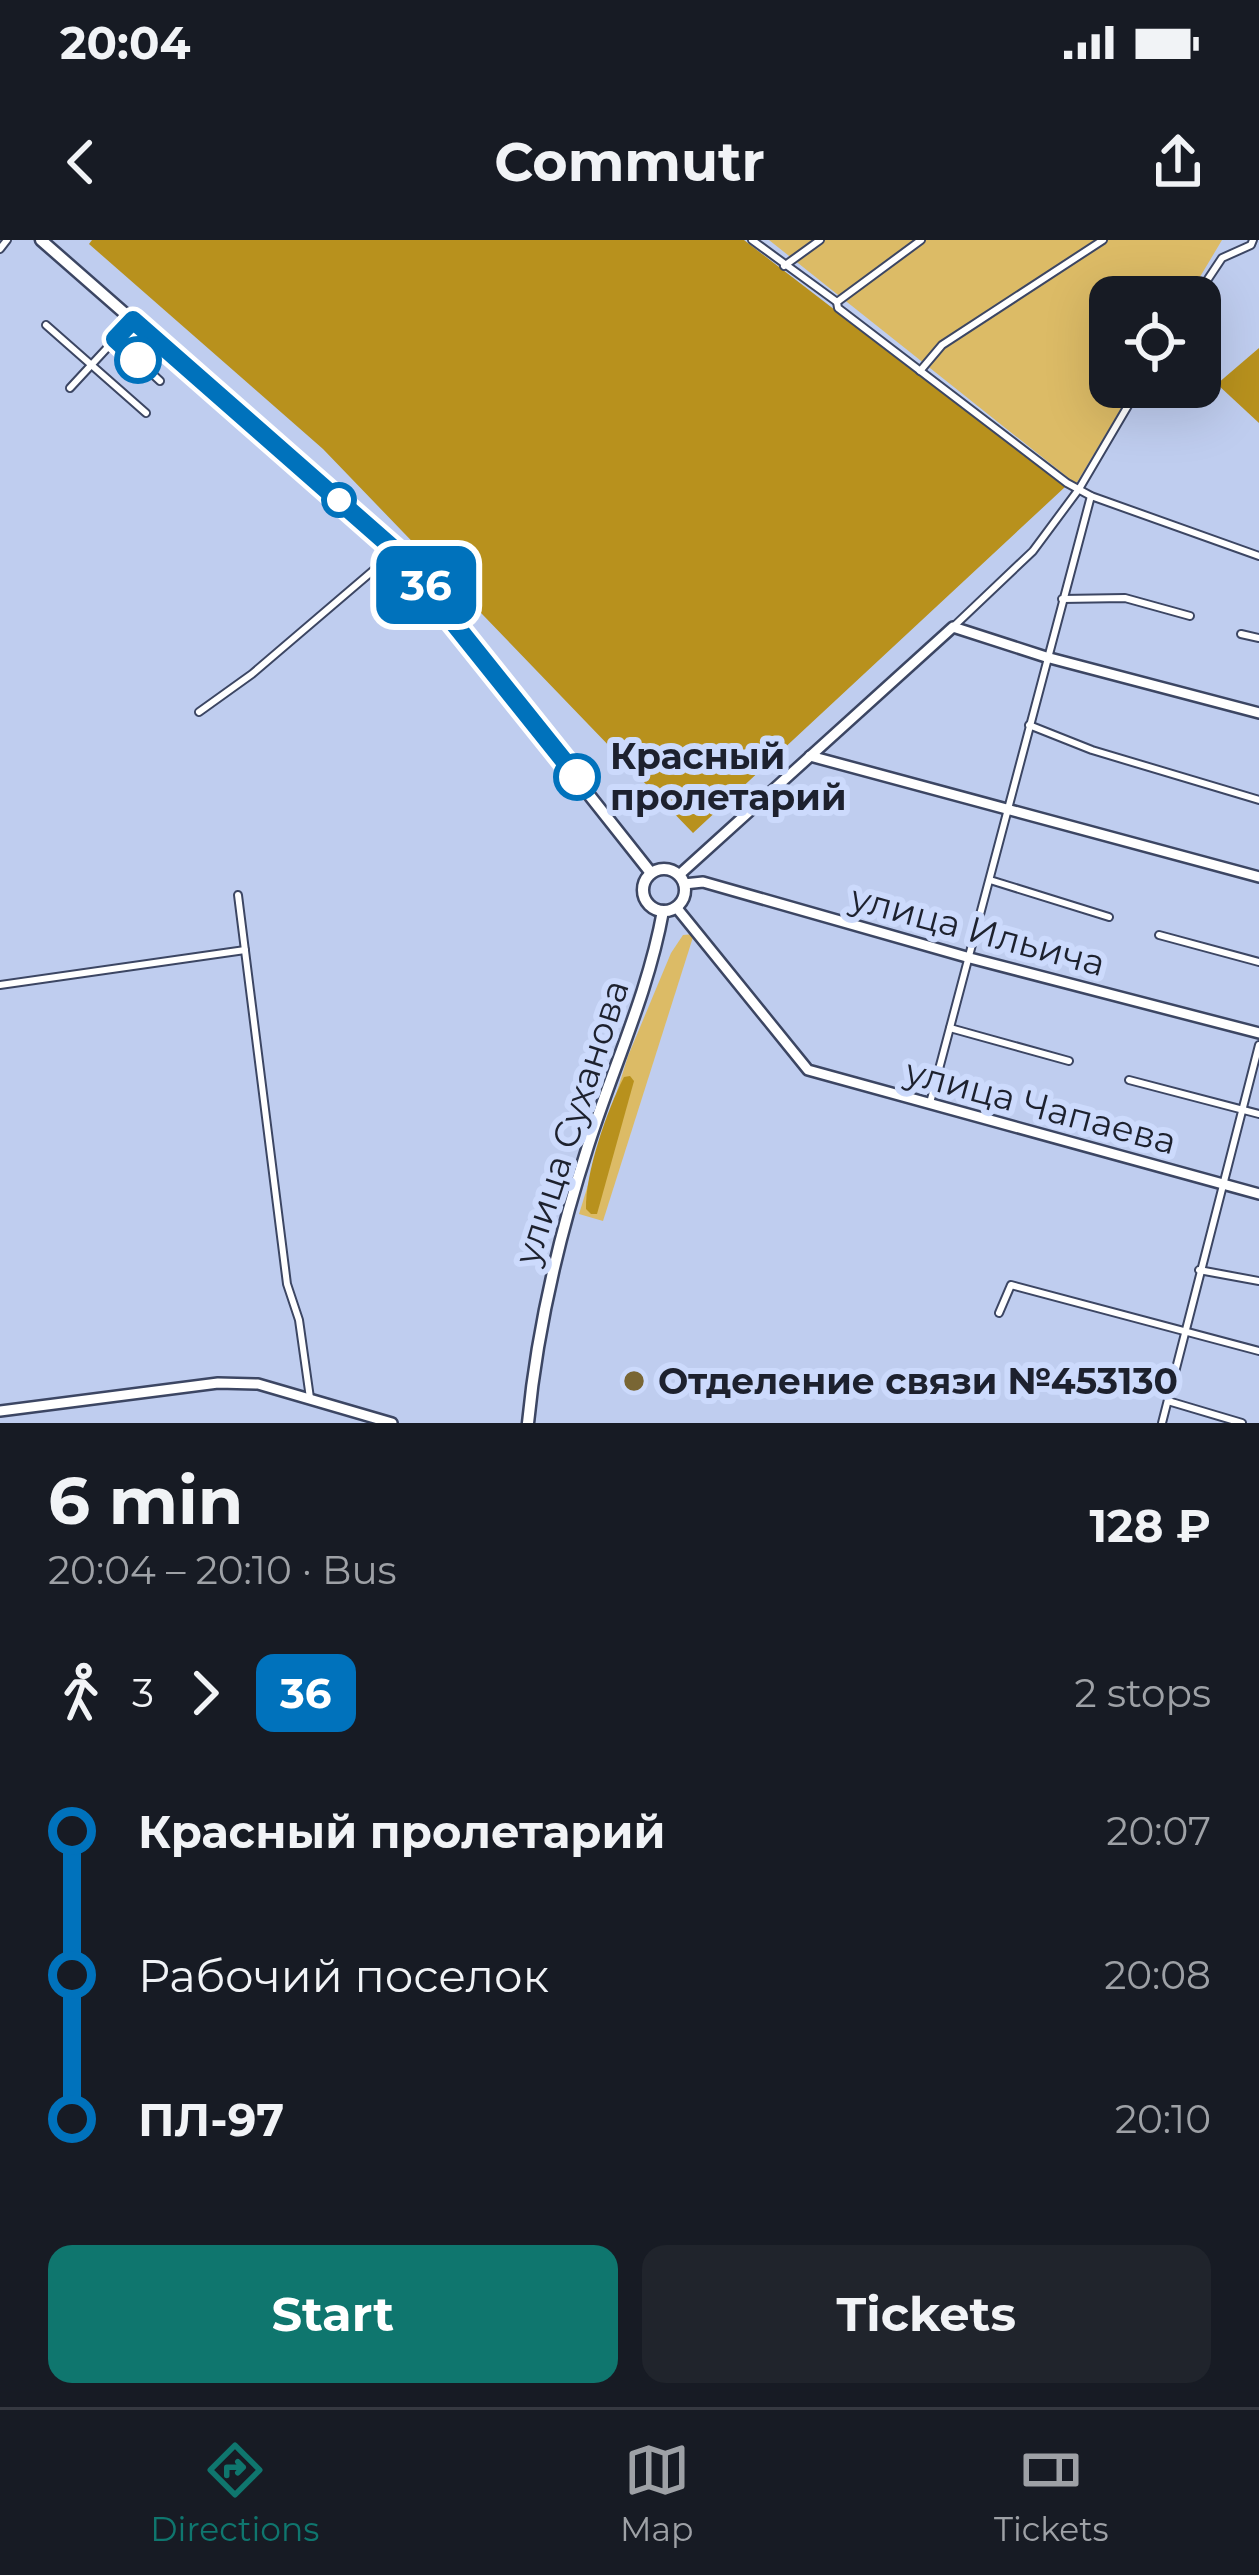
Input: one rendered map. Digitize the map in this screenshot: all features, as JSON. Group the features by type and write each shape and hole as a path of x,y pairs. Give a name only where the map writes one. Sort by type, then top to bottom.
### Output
{"main road":[{"path":"40,240 396,551 650,873"},
{"path":"681,880 953,627 1046,657 1259,713"},
{"path":"810,756 1259,877"},
{"path":"668,869 681,880 684,896 676,907 663,911 650,906 643,894 650,873 668,869"},
{"name":"улица Ильича","path":"681,880 703,882 1259,1033"},
{"name":"улица Чапаева","path":"676,907 808,1070 1259,1194"},
{"name":"улица Суханова","path":"528,1423 533,1368 554,1271 588,1146 647,986 663,911"},
{"path":"0,1411 218,1383 276,1387 392,1423"}],"street":[{"path":"0,249 7,240"},
{"path":"752,240 1079,489 1259,556"},
{"path":"784,266 820,240"},
{"path":"837,302 921,240"},
{"path":"920,370 942,345 1103,240"},
{"path":"1210,276 1222,258 1252,243"},
{"path":"70,388 133,320"},
{"path":"46,325 146,413"},
{"path":"115,339 160,381"},
{"path":"953,627 1033,551 1079,489 1127,408"},
{"path":"930,1103 1091,496"},
{"path":"199,712 252,674 396,551"},
{"path":"1063,599 1125,598 1190,616"},
{"path":"1241,634 1259,638"},
{"path":"1029,724 1093,750 1259,800"},
{"path":"989,880 1109,917"},
{"path":"238,895 287,1284 299,1320 310,1398"},
{"path":"1159,935 1259,962"},
{"path":"0,985 245,950"},
{"path":"950,1028 1069,1061"},
{"path":"1162,1423 1259,1045"},
{"path":"1129,1080 1259,1114"},
{"path":"1199,1270 1259,1281"},
{"path":"1000,1313 1011,1285 1259,1351"},
{"path":"1168,1401 1242,1423"}],"shaded area":[{"path":"92,240 744,240 1065,487 693,833 323,449 89,244"},
{"path":"769,240 1222,240 1201,276 1089,276 1089,408 1121,408 1076,484"},
{"path":"1259,348 1259,423 1221,388 1221,381"},
{"path":"694,934 603,1221 579,1214 628,1056 671,953 683,935"},
{"path":"624,1077 634,1081 597,1214 591,1214 586,1209 587,1194 598,1142"}],"bus line":[{"name":"36","path":"138,360 115,339 133,320 396,551 577,777"}],"place":[{"name":"Красный пролетарий","path":"577,777"},
{"name":"Отделение связи №453130","path":"634,1381"}]}
